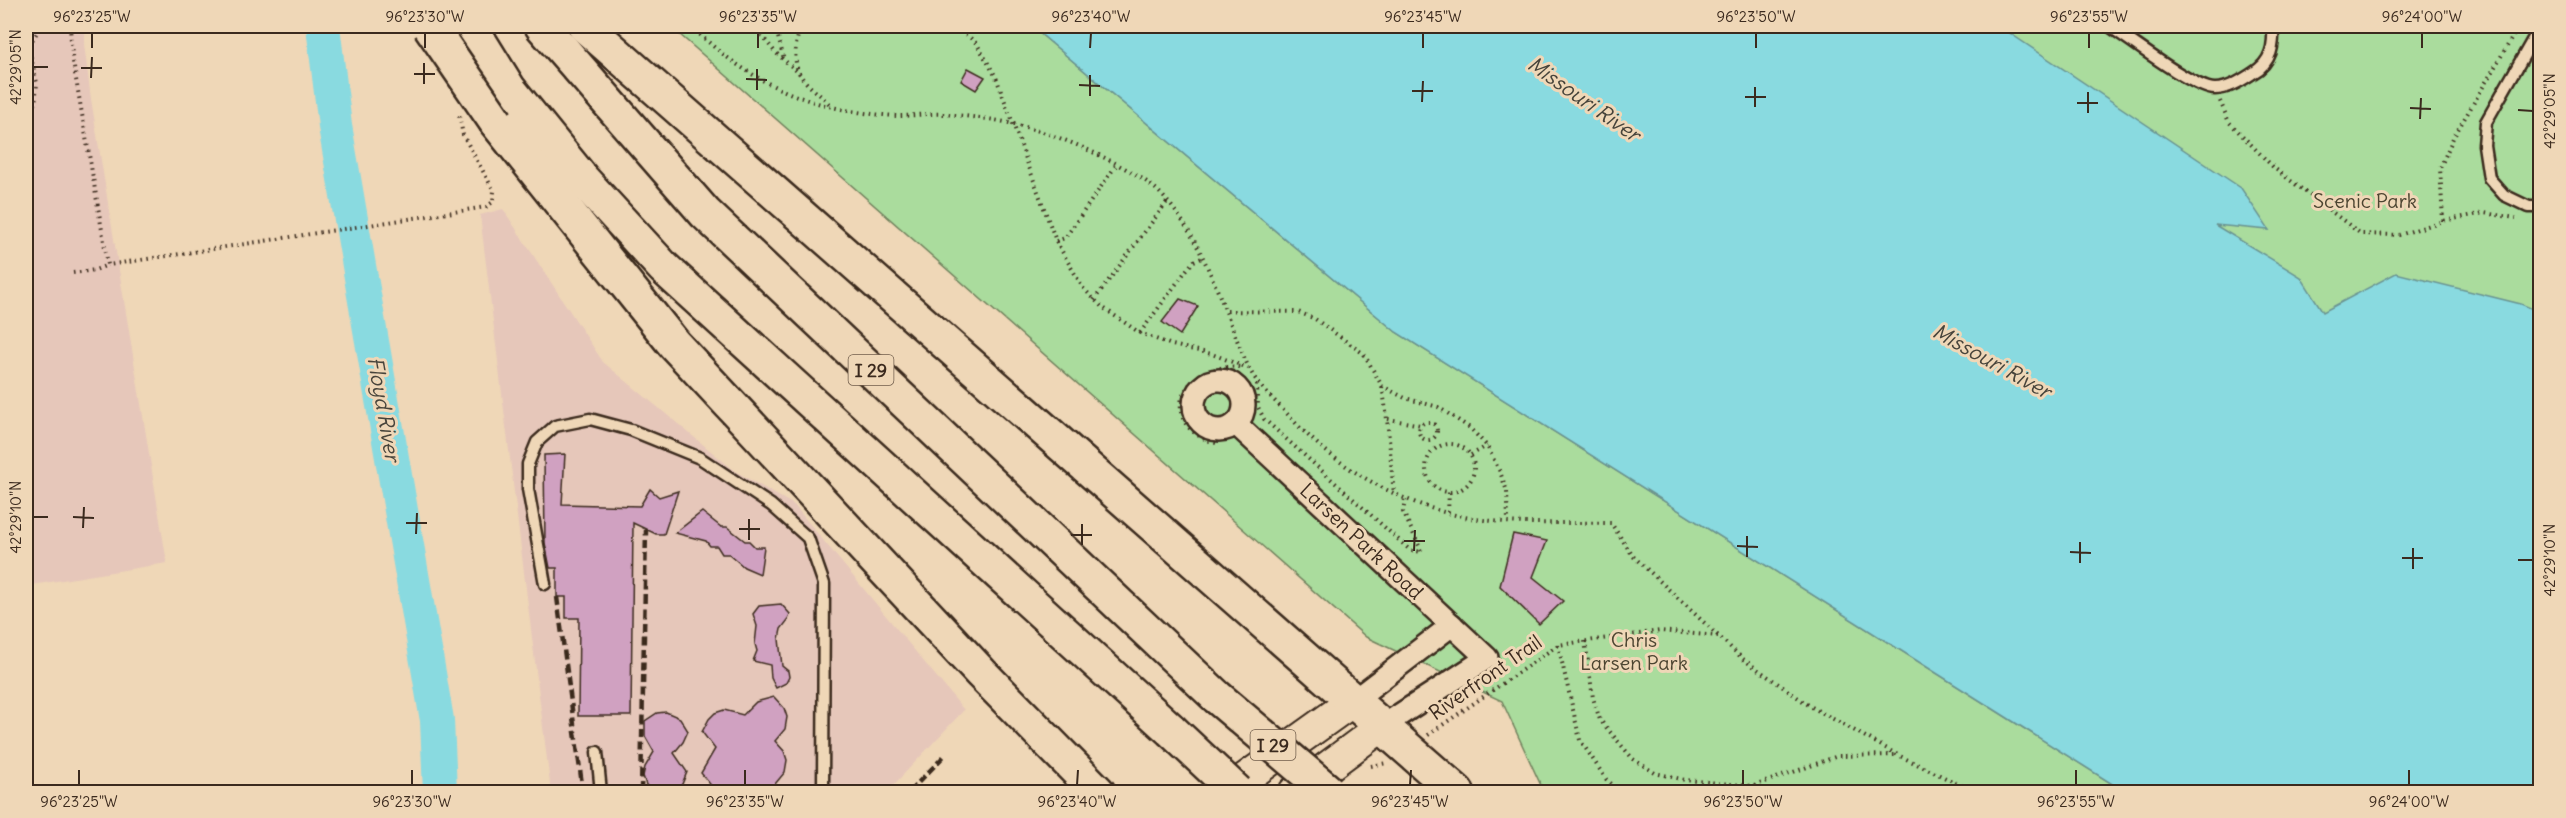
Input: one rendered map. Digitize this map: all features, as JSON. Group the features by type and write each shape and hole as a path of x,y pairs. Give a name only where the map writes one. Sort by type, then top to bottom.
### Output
{"main road":[{"path":"430,26 496,122 674,344 973,665 1098,792"},
{"path":"470,26 509,89 583,180 664,268 1237,792"},
{"name":"I 29","path":"542,26 705,213 1217,697 1329,792"},
{"path":"585,26 1456,792"},
{"path":"1226,792 1353,700"},
{"path":"1294,792 1381,727"}],"street":[{"name":"Larsen Park Road","path":"1236,424 1487,658 1381,727"},
{"path":"1353,700 1452,625"}],"lane":[{"path":"2109,26 2196,83 2215,89 2236,84 2261,69 2274,45 2272,26"},
{"path":"2541,27 2486,122 2484,145 2489,178 2504,195 2529,207 2541,207"},
{"path":"545,584 528,489 528,464 537,442 555,426 590,419 631,430 700,458 771,505 808,538 824,584 823,792"},
{"path":"597,752 601,792"}],"path":[{"path":"35,105 37,83 27,47 41,26"},
{"path":"70,26 72,56 108,265"},
{"path":"691,26 714,48 746,72 785,93 860,113 900,116 941,114 1016,125 1065,140 1117,164 1144,181 1182,218 1227,311 1249,368 1257,382 1304,433 1349,467 1405,499 1471,518 1611,523 1634,556 1743,659 1810,706 1898,755 1975,792"},
{"path":"754,26 784,60 831,106"},
{"path":"775,26 784,60"},
{"path":"800,74 796,65 796,48 802,26"},
{"path":"957,26 977,44 996,76 1016,125 1056,242 1070,267 1094,300 1117,319 1140,333 1172,345 1212,354 1249,368"},
{"path":"2443,221 2440,168 2453,138 2519,26"},
{"path":"2215,89 2229,122 2274,168 2361,234 2399,235 2443,221 2484,213 2518,219"},
{"path":"1056,242 1065,238 1117,164"},
{"path":"1094,300 1167,202"},
{"path":"73,273 95,270 108,265 480,209"},
{"path":"1140,333 1188,268 1194,261 1202,258"},
{"path":"1227,311 1298,312 1315,319 1364,354 1382,386 1388,418 1388,449 1394,494"},
{"path":"1216,443 1195,434 1188,427 1181,406 1184,392 1190,381 1202,372 1224,367 1249,368"},
{"path":"1257,382 1258,406 1264,419 1410,550 1422,552 1404,512 1405,499"},
{"path":"1382,386 1406,398 1438,407 1479,435 1487,446 1507,491 1508,521"},
{"path":"1388,418 1421,425 1429,422 1434,424 1437,430 1434,438"},
{"path":"1421,425 1419,431 1422,439 1434,438"},
{"path":"1434,438 1439,446"},
{"path":"1449,443 1457,444 1464,447 1471,455 1474,468 1470,482 1457,491 1449,492 1434,486 1426,472 1429,456 1439,446 1449,443"},
{"path":"1471,455 1487,446"},
{"path":"1448,512 1449,492"},
{"name":"Riverfront Trail","path":"1363,767 1385,764 1558,645 1660,632 1718,636"},
{"path":"1585,641 1593,698 1600,720 1633,759 1655,772 1685,780 1754,786 1839,756 1898,755"},
{"path":"1558,645 1580,740 1606,779 1621,792"},
{"path":"1754,786 1763,792"}],"shaded area":[{"path":"26,26 86,26 84,44 91,99 167,563 26,586"},
{"path":"503,209 603,362 735,471 794,505 964,710 887,792 551,792 480,215"}],"green space":[{"name":"Chris Larsen Park","path":"670,26 1031,26 1396,332 2125,792 1544,792 1502,701 1366,637"},
{"name":"Scenic Park","path":"1810,26 2540,26 2540,486"}],"water":[{"name":"Missouri River","path":"1031,26 1999,26 2241,188 2269,230 2215,225 2301,277 2323,312 2396,273 2521,304 2540,312 2540,792 2125,792 1396,332"}],"building":[{"path":"968,68 985,77 976,90 961,81"},
{"path":"1180,299 1198,306 1180,335 1162,322"},
{"path":"565,454 562,504 640,506 650,489 659,497 678,491 664,534 656,534 633,523 631,716 578,716 579,618 566,618 566,597 557,597 557,568 550,568 545,543 544,455"},
{"path":"702,512 721,527 727,527 755,547 764,547 760,574 744,567 729,554 722,554 717,546 710,546 706,541 675,533"},
{"path":"1513,534 1547,541 1533,577 1563,601 1539,624 1500,586"},
{"path":"781,604 790,614 781,629 779,639 782,666 788,671 789,677 786,683 776,688 771,678 770,665 753,661 757,651 755,644 757,626 753,614 759,606"},
{"path":"774,697 784,708 787,717 785,729 775,741 784,751 787,760 785,772 775,784 782,792 722,792 713,788 701,773 715,749 702,732 709,719 715,713 724,710 743,715 756,702"},
{"path":"666,712 680,718 688,731 674,753 687,772 682,784 675,792 653,792 646,785 643,776 645,767 654,752 645,736 645,721 657,713"}],"waterway":[{"name":"Floyd River","path":"323,26 335,126 437,720 440,792"}],"railway":[{"path":"641,792 646,530"},
{"path":"557,597 583,792"},
{"path":"909,792 946,754"}]}
